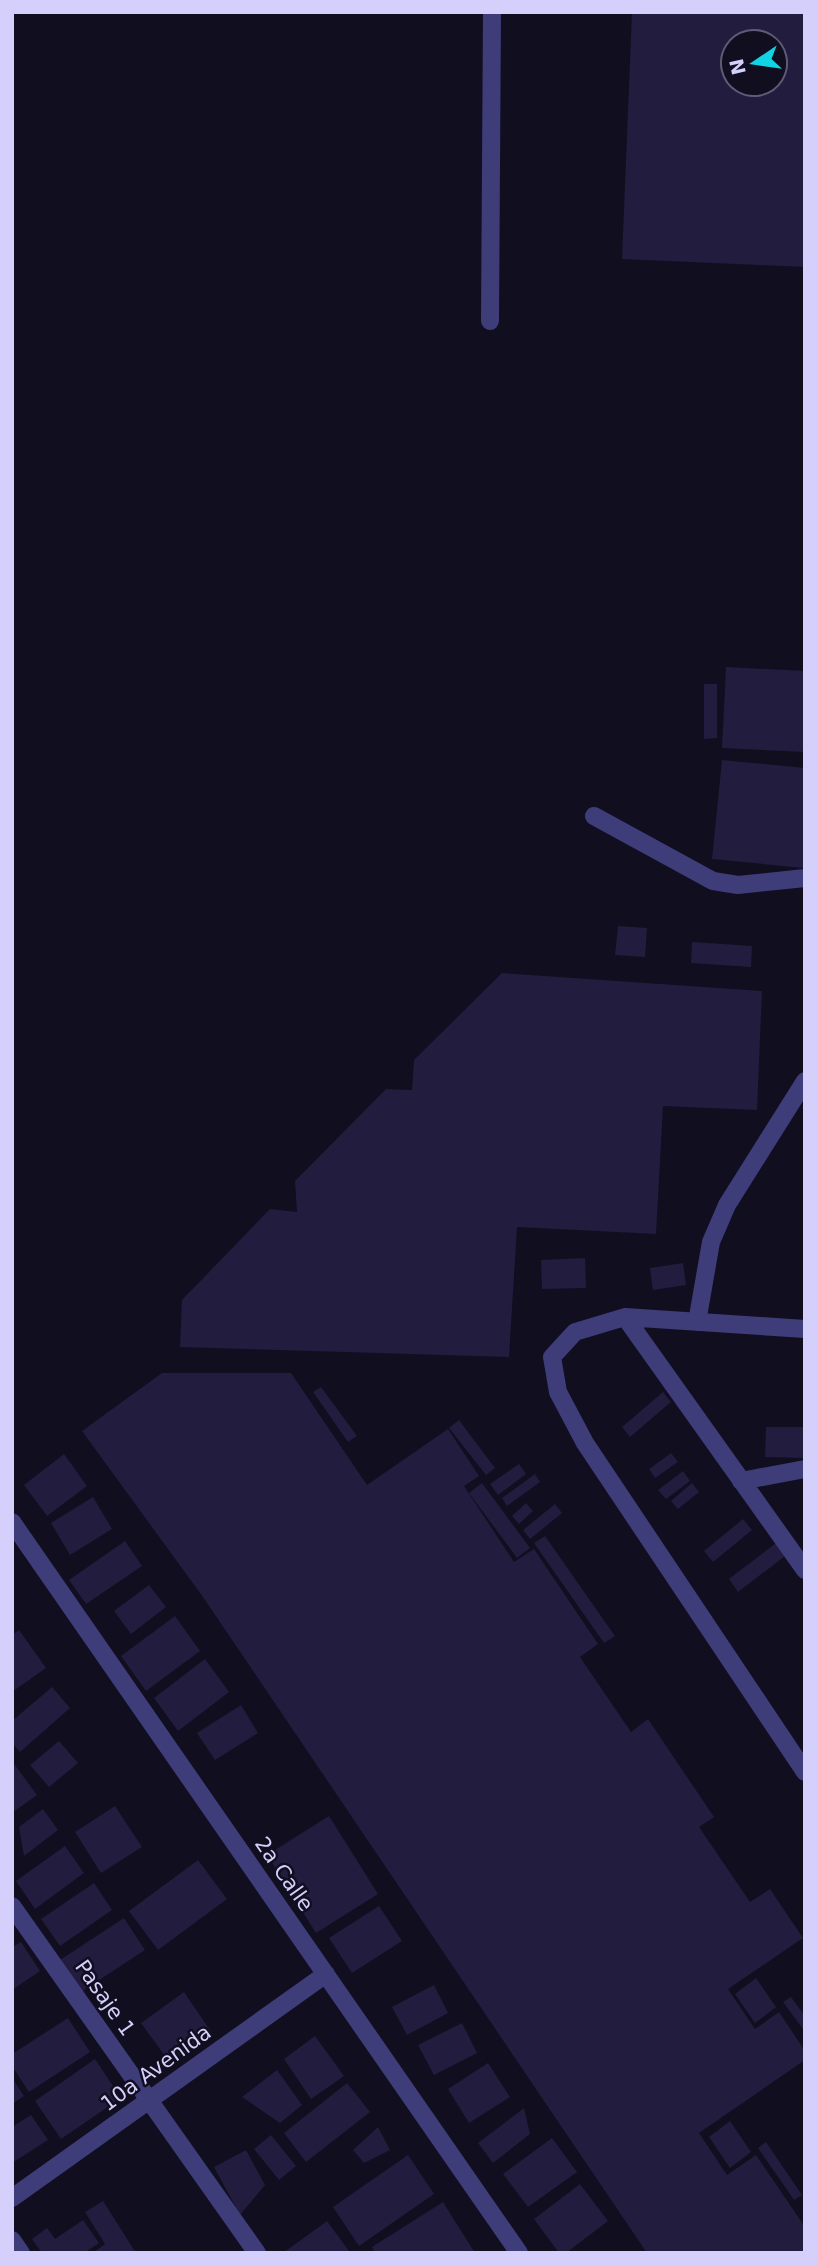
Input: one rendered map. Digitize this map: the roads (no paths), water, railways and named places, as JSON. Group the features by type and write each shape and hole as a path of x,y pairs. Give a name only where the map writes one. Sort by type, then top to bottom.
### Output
{"street":[{"path":"490,321 492,12"},
{"path":"594,816 713,881 738,885 805,878"},
{"path":"697,1322 711,1241 727,1205 805,1081"},
{"path":"625,1317 805,1570"},
{"path":"805,1329 625,1317 575,1332 551,1357 558,1392 585,1443 805,1772"},
{"path":"741,1481 805,1469"},
{"name":"2a Calle","path":"12,1522 519,2253"},
{"name":"Pasaje 1","path":"12,1906 257,2253"},
{"name":"10a Avenida","path":"12,2198 326,1974"},
{"path":"12,2240 21,2253"}]}
